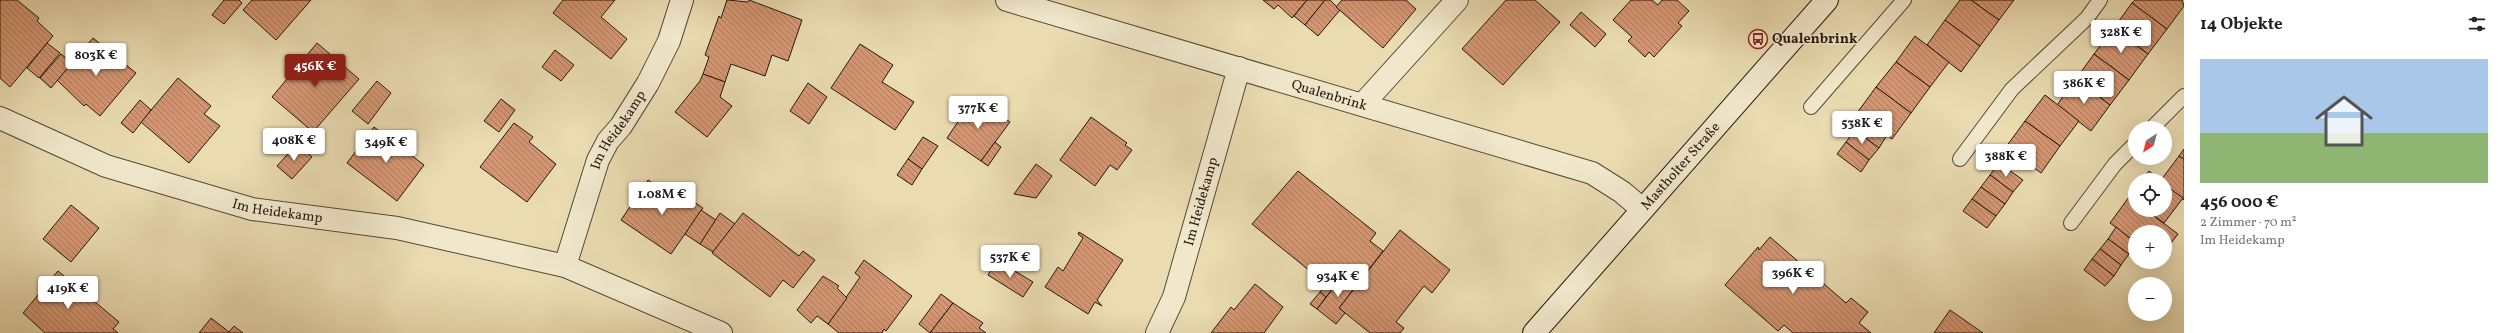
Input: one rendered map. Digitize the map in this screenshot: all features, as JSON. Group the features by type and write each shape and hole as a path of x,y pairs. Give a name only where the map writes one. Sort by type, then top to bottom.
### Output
{"street":[{"name":"Im Heidekamp","path":"565,266 598,160 608,141 621,126 648,83 668,41 682,0"},
{"name":"Qualenbrink","path":"1007,0 1363,104 1592,173 1622,192 1642,209"},
{"path":"1363,104 1457,0"},
{"name":"Mastholter Straße","path":"1534,333 1827,0"},
{"name":"Im Heidekamp","path":"1157,333 1174,297 1239,68"},
{"name":"Im Heidekamp","path":"0,118 106,166 252,209 397,228 565,266 721,333"}],"lane":[{"path":"1811,107 1904,0"},
{"path":"1960,159 2012,89 2087,18 2100,0"},
{"path":"2159,121 2184,96"},
{"path":"2071,223 2115,164 2128,151"}],"building":[{"path":"0,0 17,0 39,18 37,21 53,36 10,87 0,78"},
{"path":"224,0 239,0 242,3 224,24 212,15"},
{"path":"252,0 311,0 276,40 243,10"},
{"path":"563,0 615,0 601,17 627,39 611,59 553,13"},
{"path":"727,0 748,2 749,0 802,20 788,61 772,55 765,76 731,64 725,82 703,74 709,57 705,55 719,16 721,18"},
{"path":"1263,0 1307,0 1292,18 1278,5 1274,9"},
{"path":"1307,0 1325,0 1305,25 1294,16"},
{"path":"1325,0 1330,0 1340,10 1318,36 1305,25"},
{"path":"1342,0 1406,0 1416,9 1383,48 1336,7"},
{"path":"1506,0 1535,0 1560,22 1503,85 1462,49"},
{"path":"1631,0 1652,0 1658,5 1662,0 1677,0 1689,11 1678,23 1682,26 1654,57 1649,52 1645,57 1628,41 1632,37 1613,20"},
{"path":"1960,0 1971,0 1999,20 1980,46 1945,20"},
{"path":"1971,0 2014,0 1999,20"},
{"path":"2135,0 2182,0 2184,6 2167,29 2132,3"},
{"path":"2132,3 2167,29 2148,54 2113,29"},
{"path":"1581,12 1606,34 1595,47 1570,25"},
{"path":"1945,20 1980,46 1961,72 1927,45"},
{"path":"2113,29 2148,54 2129,80 2094,54"},
{"path":"1915,36 1949,62 1930,87 1896,62"},
{"path":"93,38 136,73 100,116 86,104 84,106 57,80"},
{"path":"47,43 60,53 39,78 27,68"},
{"path":"317,43 359,79 313,132 272,97"},
{"path":"860,44 893,65 882,82 914,102 895,130 831,88"},
{"path":"555,50 574,65 561,81 542,67"},
{"path":"61,54 72,63 51,88 40,78"},
{"path":"2094,54 2129,80 2110,105 2076,79"},
{"path":"1896,62 1930,87 1911,113 1876,87"},
{"path":"703,74 725,82 720,97 732,106 707,137 675,112 700,81"},
{"path":"178,78 211,106 204,114 220,126 189,163 141,122"},
{"path":"2076,79 2110,105 2091,131 2057,105"},
{"path":"377,81 391,93 368,124 352,111"},
{"path":"808,83 827,97 809,124 790,111"},
{"path":"1876,87 1911,113 1892,139 1857,113"},
{"path":"2045,95 2079,121 2060,146 2025,121"},
{"path":"974,98 1010,122 981,161 947,138"},
{"path":"501,99 515,110 499,132 484,121"},
{"path":"140,100 151,110 133,133 121,123"},
{"path":"1091,117 1127,143 1125,145 1132,150 1117,170 1110,165 1095,186 1060,160"},
{"path":"1864,118 1887,135 1879,148 1855,130"},
{"path":"2025,121 2060,146 2041,173 2006,147"},
{"path":"514,123 533,137 529,142 556,164 527,202 480,167"},
{"path":"374,127 424,165 397,201 347,163"},
{"path":"1855,130 1879,148 1869,160 1846,142"},
{"path":"923,137 938,146 922,169 908,159"},
{"path":"995,142 1001,147 988,166 981,161"},
{"path":"1846,142 1869,160 1861,172 1837,154"},
{"path":"297,144 312,157 292,179 277,166"},
{"path":"2184,149 2184,159 2179,156"},
{"path":"2179,156 2184,159 2184,200 2172,191 2172,173 2166,173"},
{"path":"908,159 922,169 912,185 897,175"},
{"path":"1999,163 2023,180 2013,192 1990,175"},
{"path":"1036,164 1052,176 1036,198 1014,194"},
{"path":"1298,171 1376,233 1370,241 1383,251 1359,282 1346,272 1326,297 1320,292 1326,284 1252,224"},
{"path":"1990,175 2013,192 2005,204 1981,187"},
{"path":"648,180 678,200 682,194 703,208 671,254 621,220"},
{"path":"1981,187 2005,204 1996,216 1972,199"},
{"path":"2172,190 2183,198 2172,212"},
{"path":"2128,198 2128,217 2155,217 2166,225 2128,225 2128,237 2110,223"},
{"path":"1972,199 1996,216 1987,228 1963,211"},
{"path":"71,205 99,228 71,262 43,239"},
{"path":"701,210 716,220 700,244 685,234"},
{"path":"720,213 735,224 713,252 700,244"},
{"path":"743,213 799,256 803,251 815,260 793,288 783,280 770,297 712,253"},
{"path":"2156,217 2169,217 2164,223"},
{"path":"2116,227 2128,236 2128,253 2108,239"},
{"path":"1400,230 1450,270 1432,293 1424,286 1396,322 1404,328 1400,333 1370,333 1339,308"},
{"path":"2172,230 2178,234 2172,242"},
{"path":"1079,232 1123,260 1097,300 1102,306 1095,302 1088,314 1045,287 1058,267 1063,271 1083,238 1078,234"},
{"path":"1770,237 1846,303 1851,298 1868,312 1859,323 1871,333 1793,333 1784,325 1778,331 1725,285 1758,247 1759,250"},
{"path":"2108,239 2128,253 2128,255 2121,265 2100,249"},
{"path":"2100,249 2121,265 2114,276 2092,259"},
{"path":"2092,259 2114,276 2105,286 2084,270"},
{"path":"864,260 912,296 886,331 884,329 882,333 839,333 828,324 860,277 855,273"},
{"path":"997,260 1033,282 1023,297 988,275"},
{"path":"58,271 119,322 113,329 118,333 45,333 23,313"},
{"path":"1346,272 1359,282 1339,308 1345,313 1336,324 1317,309"},
{"path":"823,276 839,286 837,288 847,298 828,324 817,316 811,323 797,310"},
{"path":"1255,284 1283,307 1264,333 1211,333 1231,307 1234,310"},
{"path":"1320,292 1326,297 1317,309 1310,304"},
{"path":"941,294 953,303 930,333 919,324"},
{"path":"953,303 983,323 979,328 986,333 930,333"},
{"path":"1950,310 1983,333 1934,333"},
{"path":"211,318 229,332 234,326 243,333 199,333"}],"place":[{"name":"Qualenbrink","path":"1758,39"}]}
